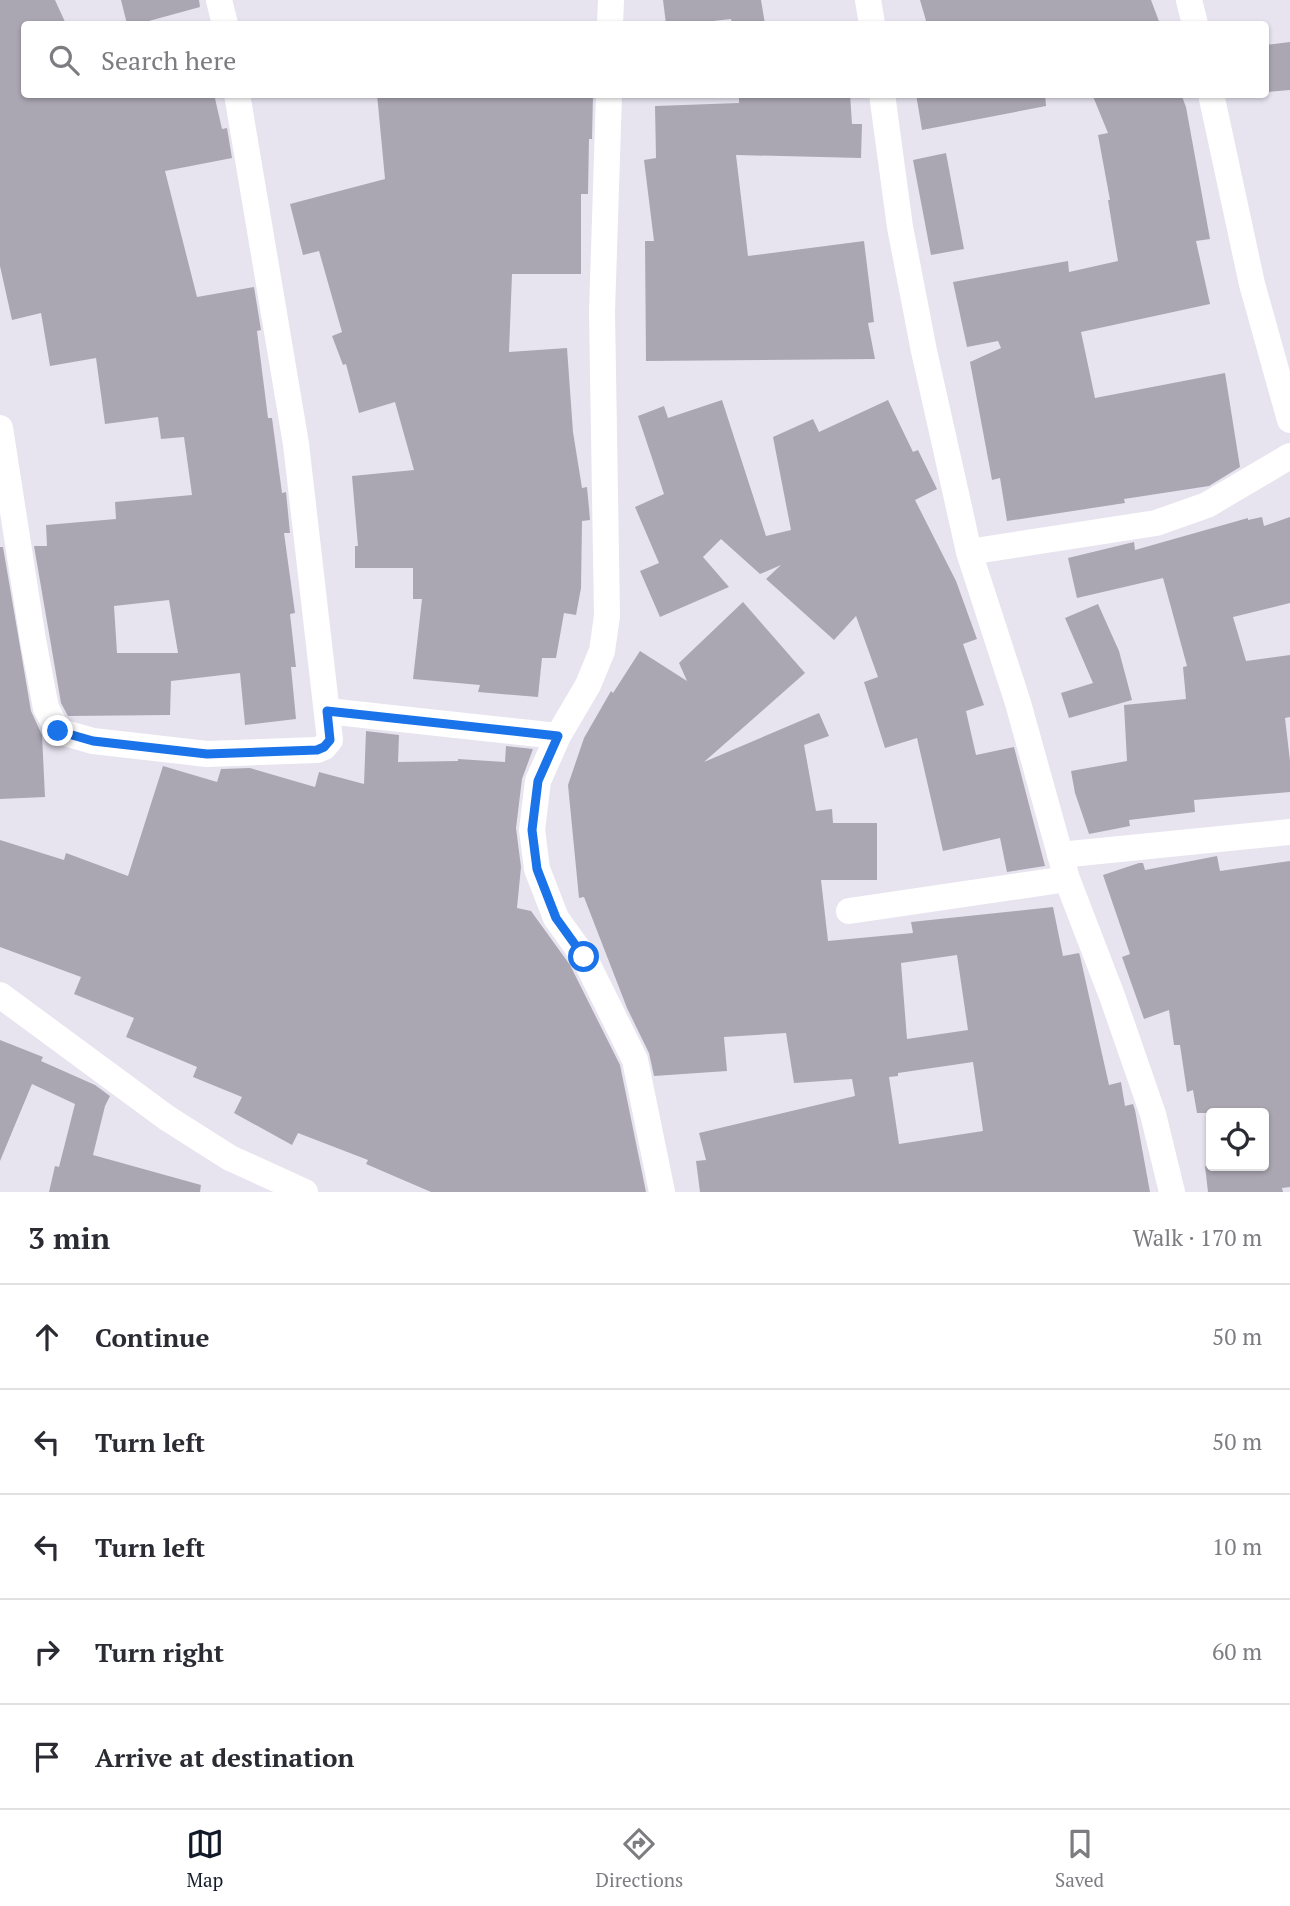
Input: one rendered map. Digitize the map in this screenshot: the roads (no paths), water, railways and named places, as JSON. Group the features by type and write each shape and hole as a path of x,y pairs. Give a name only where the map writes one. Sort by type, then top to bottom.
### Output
{"street":[{"path":"219,0 224,21"},
{"path":"610,21 611,0"},
{"path":"868,0 872,21"},
{"path":"1189,0 1194,21"},
{"path":"0,428 46,708 58,731 93,741 207,754 317,750 324,747 330,740 296,444 237,98"},
{"path":"608,98 602,312 607,616 601,651 588,685 558,736 538,781 532,830 537,869 556,918 584,957 635,1059 662,1192"},
{"path":"883,98 900,227 924,351 969,552 1018,703 1063,867 1153,1114 1172,1192"},
{"path":"1212,98 1252,284 1290,420"},
{"path":"969,552 1156,523 1207,505 1290,456"},
{"path":"327,711 558,736"},
{"path":"849,911 1063,867 1290,832"},
{"path":"0,995 167,1118 230,1158 306,1192"}]}
